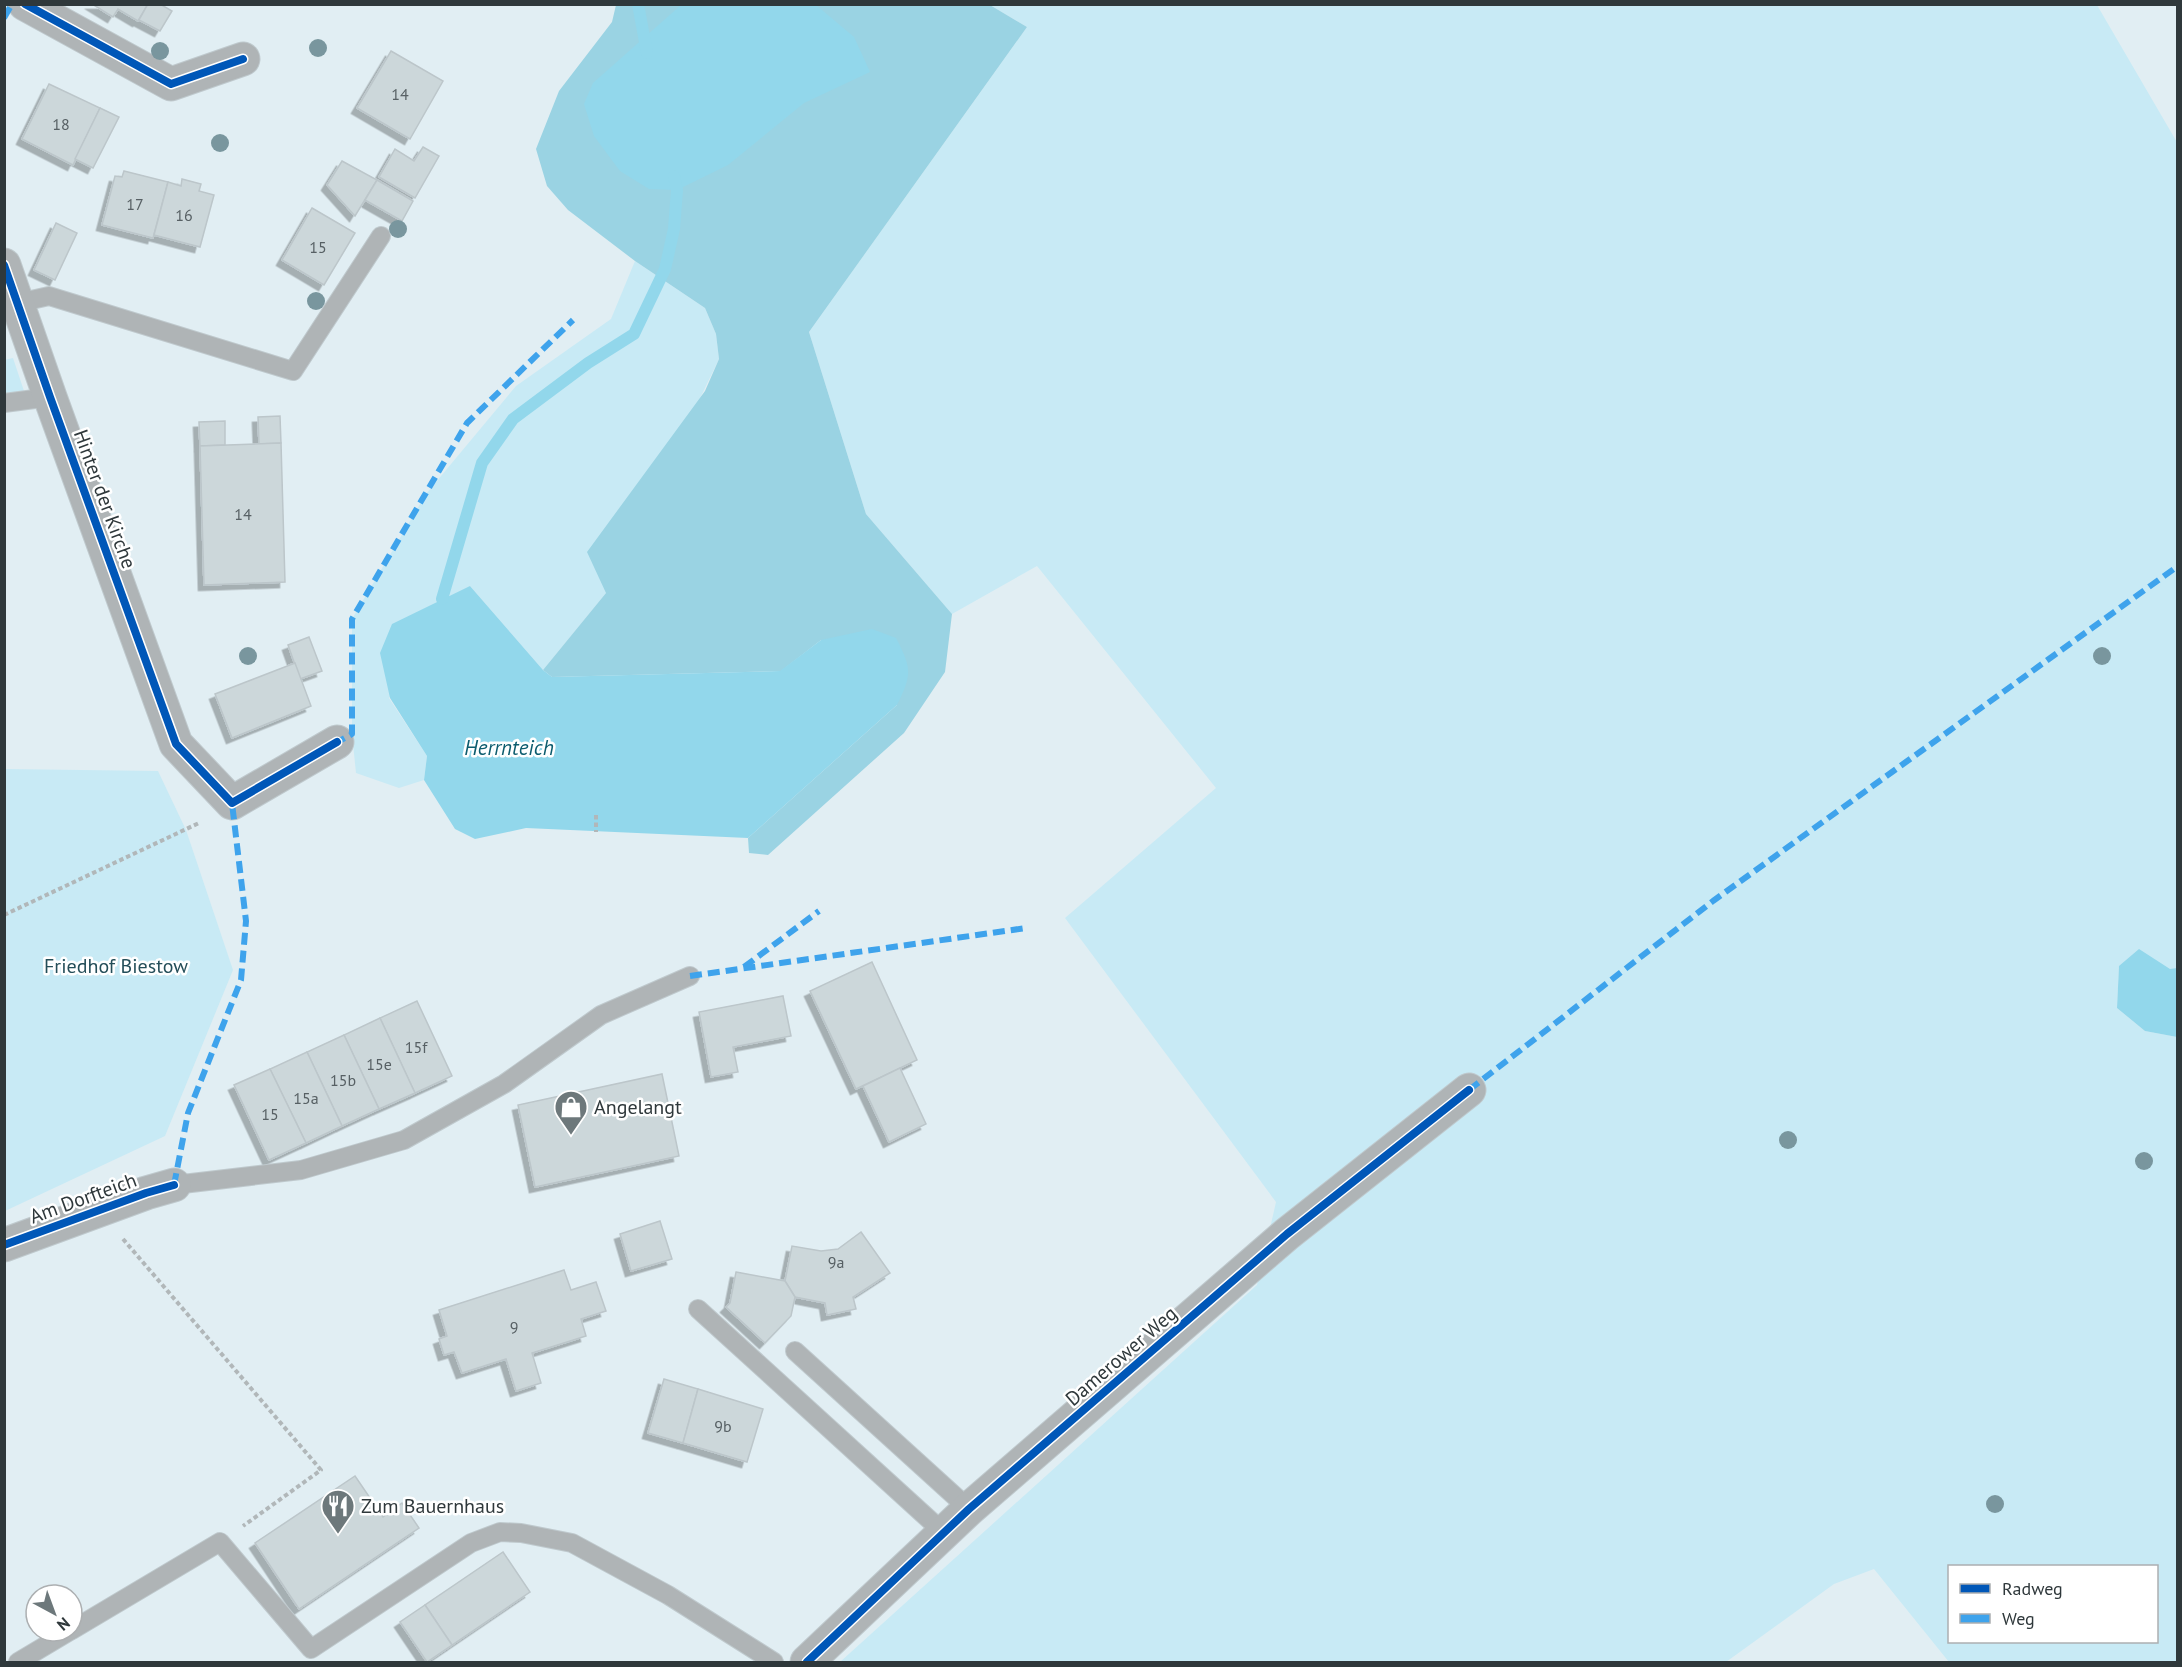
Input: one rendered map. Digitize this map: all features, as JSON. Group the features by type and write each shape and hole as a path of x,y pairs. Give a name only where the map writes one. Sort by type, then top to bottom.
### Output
{"street":[{"path":"4,18 12,4"},
{"path":"25,4 171,84 243,59"},
{"name":"Hinter der Kirche","path":"4,265 176,744 232,803 337,742"},
{"name":"Damerower Weg","path":"807,1662 969,1509 1287,1234 1469,1090"},
{"name":"Am Dorfteich","path":"4,1245 174,1185"}],"lane":[{"path":"18,303 49,296 293,371 381,236"},
{"path":"4,403 50,397"},
{"path":"174,1185 301,1170 404,1140 504,1084 601,1015 690,976"},
{"path":"698,1309 944,1533"},
{"path":"795,1350 969,1509"},
{"path":"84,1622 220,1542 311,1649 471,1543 500,1532 511,1532 572,1542 669,1595 774,1662"},
{"path":"18,1662 49,1643"}],"path":[{"path":"596,815 596,832"},
{"path":"4,915 198,823"},
{"path":"98,1210 321,1470 220,1542"}],"green space":[{"path":"990,5 2097,5 2178,144 2177,968 2170,970 2119,966 2117,1008 2145,1031 2177,1037 2177,1662 1949,1662 1874,1569 1834,1584 1726,1662 840,1662 1257,1285 1276,1202 1065,918 1216,788 1037,566 952,614 866,514 809,332 1027,27"},
{"path":"635,261 705,308 716,334 719,359 606,593 543,670 470,586 389,698 427,756 424,780 399,788 356,773 352,734 352,619 426,494 516,386 611,319"},
{"path":"13,358 24,391 5,394 4,360"},
{"name":"Friedhof Biestow","path":"5,769 158,771 186,830 233,970 165,1136 5,1211"}],"shaded area":[{"path":"616,5 990,5 1027,27 809,332 866,514 952,614 945,672 904,733 768,855 749,853 748,838 897,705 821,640 781,671 552,677 543,670 606,593 587,552 705,391 719,359 716,334 705,308 635,261 568,210 547,186 536,149 559,91 612,22"}],"water":[{"path":"681,5 816,5 854,37 870,72 804,103 728,165 677,190 649,189 620,171 594,136 584,104 593,83"},
{"name":"Herrnteich","path":"470,586 543,670 552,677 780,671 821,640 872,629 896,638 905,657 907,678 897,705 748,838 526,828 475,839 455,829 424,780 427,756 390,698 380,653 392,624"},
{"path":"2139,949 2170,969 2177,968 2177,1037 2145,1031 2117,1008 2119,966"}],"building":[{"path":"92,4 148,4 138,21 118,9 113,17"},
{"path":"148,4 160,4 172,11 160,31 139,20"},
{"path":"391,51 443,81 410,139 357,108"},
{"path":"49,84 100,108 73,165 22,139"},
{"path":"100,108 119,117 93,168 75,159"},
{"path":"423,147 439,156 415,198 379,177 395,149 414,161"},
{"path":"342,161 377,180 355,216 327,185"},
{"path":"124,171 168,182 153,238 102,225 115,176 122,177"},
{"path":"182,179 201,184 199,191 214,195 200,247 154,235 168,182 181,186"},
{"path":"377,180 413,201 402,221 365,200"},
{"path":"312,208 355,233 324,285 282,260"},
{"path":"56,223 77,233 55,280 34,270"},
{"path":"280,416 281,443 259,444 258,417"},
{"path":"225,421 225,445 200,446 199,422"},
{"path":"281,443 285,582 204,585 200,446"},
{"path":"309,637 322,671 300,679 288,645"},
{"path":"295,663 311,706 232,738 215,694"},
{"path":"872,962 917,1060 856,1089 810,991"},
{"path":"783,996 791,1036 733,1047 738,1072 711,1077 699,1012"},
{"path":"417,1001 452,1076 415,1093 380,1018"},
{"path":"380,1018 415,1093 379,1109 344,1035"},
{"path":"344,1035 379,1109 342,1126 307,1052"},
{"path":"307,1052 342,1126 306,1143 270,1069"},
{"path":"900,1068 926,1124 889,1142 863,1086"},
{"path":"270,1069 306,1143 269,1160 234,1085"},
{"path":"662,1074 679,1156 535,1187 518,1105"},
{"path":"660,1221 672,1259 631,1271 620,1234"},
{"path":"861,1232 890,1273 853,1297 856,1309 827,1315 825,1303 795,1297 785,1281 792,1246 821,1251 838,1249"},
{"path":"564,1270 571,1290 596,1282 606,1311 581,1319 586,1336 532,1353 541,1383 516,1391 506,1359 462,1373 454,1352 444,1355 439,1339 447,1336 439,1310"},
{"path":"736,1272 785,1281 795,1297 791,1316 765,1343 726,1307 730,1303"},
{"path":"664,1379 698,1389 683,1443 648,1433"},
{"path":"698,1389 763,1409 747,1462 683,1443"},
{"name":"Zum Bauernhaus","path":"355,1476 383,1517 402,1503 419,1528 299,1609 255,1543"},
{"path":"503,1552 530,1592 452,1645 425,1605"},
{"path":"425,1605 452,1645 427,1662 400,1622"}],"waterway":[{"path":"638,4 647,53"},
{"path":"442,599 482,463 513,419 588,363 634,334 665,269 674,229 677,190 674,176"}],"marked path":[{"path":"4,18 12,4"},
{"path":"334,744 352,734 352,619 467,423 573,320"},
{"path":"1469,1090 1713,901 2178,566"},
{"path":"174,1185 188,1113 241,980 246,921 232,803"},
{"path":"744,967 819,911"},
{"path":"690,976 1026,928"}],"cycle path":[{"path":"25,4 171,84 243,59"},
{"path":"4,265 176,744 232,803 337,742"},
{"path":"807,1662 969,1509 1287,1234 1469,1090"},
{"path":"4,1245 174,1185"}],"place":[{"name":"Angelangt","path":"571,1136"},
{"name":"Zum Bauernhaus","path":"338,1535"}]}
